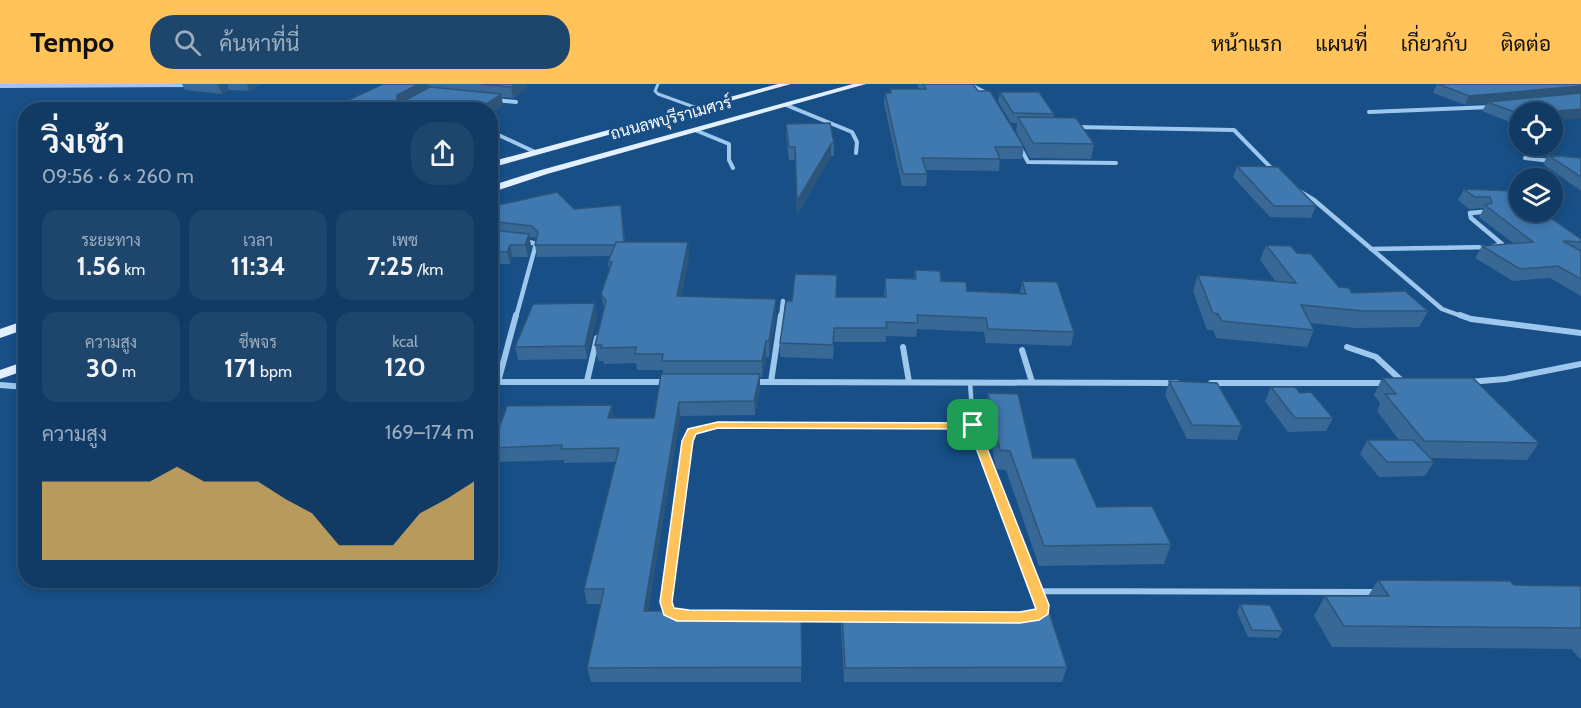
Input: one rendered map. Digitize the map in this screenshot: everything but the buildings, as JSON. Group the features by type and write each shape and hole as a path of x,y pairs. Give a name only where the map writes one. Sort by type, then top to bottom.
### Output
{"main road":[{"name":"ถนนลพบุรีราเมศวร์","path":"498,163 787,84"},
{"name":"ถนนลพบุรีราเมศวร์","path":"498,187 544,172 862,84"},
{"path":"0,334 18,327"},
{"path":"0,375 18,368"}],"street":[{"path":"969,84 986,91 993,99"},
{"path":"0,86 200,86"},
{"path":"485,99 516,102"},
{"path":"786,105 852,132 857,142 856,153"},
{"path":"1369,112 1453,111 1500,106"},
{"path":"1068,127 1234,130 1280,177"},
{"path":"695,130 729,144 729,160 733,168"},
{"path":"498,135 535,152"},
{"path":"1019,144 1028,162 1116,164"},
{"path":"1525,158 1559,162"},
{"path":"1291,185 1314,200 1434,304 1450,313 1471,319 1581,333"},
{"path":"1371,249 1492,247 1502,244 1471,218 1470,213 1482,212"},
{"path":"518,239 532,241 536,244 498,382 679,382"},
{"path":"771,382 783,301"},
{"path":"587,381 600,325"},
{"path":"903,347 909,382"},
{"path":"1347,347 1376,357 1405,383"},
{"path":"1022,350 1032,382"},
{"path":"1462,382 1505,379 1581,364"},
{"path":"748,382 1187,383"},
{"path":"1199,383 1416,383"},
{"path":"0,385 18,386"}],"lane":[{"path":"658,84 655,91 658,94 697,108"},
{"path":"970,382 973,425 1043,610 1031,617"},
{"path":"683,616 668,611 666,602 687,441 692,431 718,425 973,425"},
{"path":"1036,591 1380,592"},
{"path":"784,616 855,617"}],"route":[{"path":"718,425 973,425 1042,605 1042,613 1020,618 689,616 677,615 668,611 666,602 687,441 692,431 718,425"}]}
